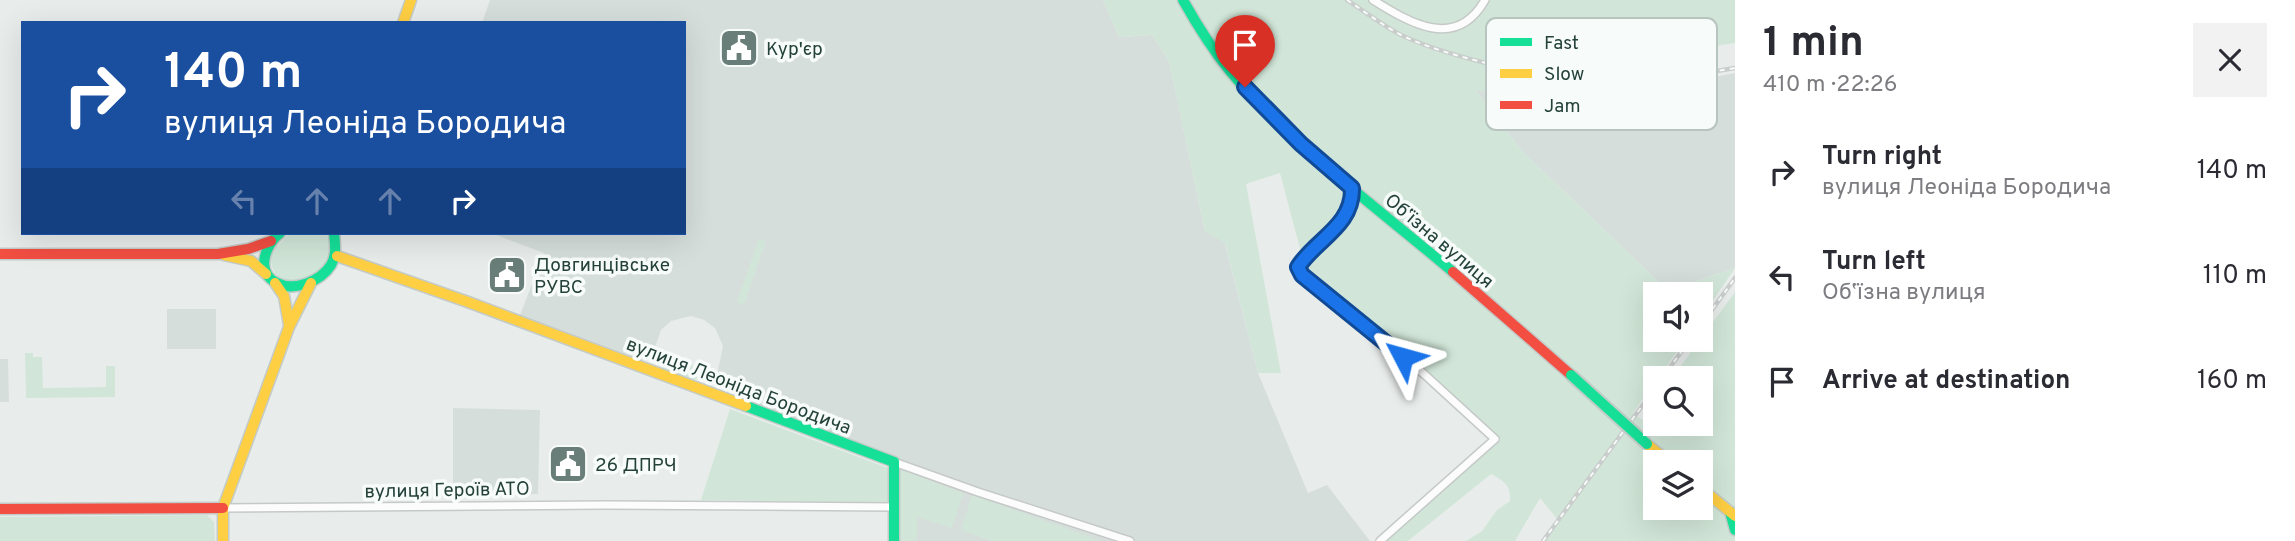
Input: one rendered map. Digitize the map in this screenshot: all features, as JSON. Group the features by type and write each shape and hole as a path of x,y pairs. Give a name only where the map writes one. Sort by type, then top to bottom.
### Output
{"main road":[{"path":"404,21 411,0"},
{"name":"Обʼїзна вулиця","path":"1183,0 1202,33 1245,87 1301,144 1441,262 1654,450"},
{"path":"0,254 218,254 248,249 271,241 278,235"},
{"path":"223,541 223,508 289,327 311,283 337,256 334,235"},
{"path":"266,274 264,260 271,241"},
{"path":"218,254 251,261 260,267 286,302 289,327"},
{"name":"вулиця Леоніда Бородича","path":"337,256 468,302 894,462"},
{"path":"275,284 292,287 311,283"},
{"path":"894,462 894,541"},
{"path":"1713,498 1732,514 1735,530"},
{"name":"вулиця Героїв АТО","path":"0,509 223,508"}],"street":[{"path":"1373,0 1420,25 1446,30 1469,18 1485,0"},
{"path":"1352,188 1352,200 1346,214 1303,260 1298,267 1302,275 1424,374 1495,439 1380,541"},
{"name":"вулиця Леоніда Бородича","path":"894,462 1130,541"},
{"name":"вулиця Героїв АТО","path":"223,508 605,505 894,507"}],"shaded area":[{"path":"490,0 1103,0 1119,37 1152,35 1169,61 1205,231 1223,236 1258,373 1308,493 1327,485 1370,541 898,541 897,468 937,478 789,424 715,385 723,346 715,328 704,320 691,316 671,321 661,330 652,356 642,360 520,315 544,253 496,235 686,235 686,21 483,21"},
{"path":"1735,73 1735,268 1694,282 1659,282 1522,151 1506,130 1717,130 1717,77"},
{"path":"1476,91 1486,91 1486,104"},
{"path":"167,309 216,309 216,349 167,349"},
{"path":"0,359 8,359 9,402 0,402"},
{"path":"453,408 540,410 538,494 453,494"}],"green space":[{"path":"1103,0 1735,0 1735,43 1717,46 1717,18 1486,18 1486,91 1476,91 1486,104 1486,130 1506,130 1522,151 1659,282 1643,282 1643,352 1676,352 1667,366 1643,366 1643,398 1633,413 1643,419 1643,436 1713,436 1713,366 1681,366 1691,352 1713,352 1713,322 1735,292 1735,541 1544,541 1558,520 1540,498 1515,541 1466,541 1482,531 1497,510 1510,501 1506,484 1491,474 1408,541 1380,541 1494,440 1302,275 1303,260 1280,173 1246,184 1281,373 1258,373 1225,243 1205,231 1169,61 1152,35 1119,37"},
{"path":"288,235 327,235 332,243 329,261 313,278 284,282 275,273 272,251"},
{"path":"759,239 766,241 744,305 737,302"},
{"path":"1735,268 1713,300 1713,282 1694,282"},
{"path":"25,353 42,357 43,388 106,387 106,366 115,366 115,397 26,398"},
{"path":"665,356 699,368 701,377 693,380 663,369 660,361"},
{"path":"730,409 888,468 888,503 701,500"},
{"path":"899,469 963,493 952,528 917,517 917,541 900,541"},
{"path":"972,495 1101,541 992,541 961,530"},
{"path":"207,515 214,522 215,541 0,541 0,517"}],"railway":[{"path":"1347,0 1401,35 1451,54 1486,63"},
{"path":"1717,71 1735,68"},
{"path":"1713,308 1735,278"},
{"path":"1671,366 1681,352"},
{"path":"1543,541 1643,405"}],"traffic: fast":[{"path":"1183,0 1223,63 1255,99 1309,152 1453,272"},
{"path":"278,235 270,244 264,266 270,278 277,283 291,286 307,283 327,271 334,257 334,235"},
{"path":"1571,375 1647,444"},
{"path":"746,406 894,462 894,541"},
{"path":"1730,512 1735,530"}],"traffic: slow":[{"path":"404,21 411,0"},
{"path":"224,255 251,261 266,274"},
{"path":"337,256 746,406"},
{"path":"275,283 284,296 289,325"},
{"path":"223,541 223,508 289,327 311,283"},
{"path":"1647,444 1654,450"},
{"path":"1713,498 1735,516"}],"traffic: jam":[{"path":"0,254 218,254 248,249 271,241"},
{"path":"1453,272 1571,375"},
{"path":"0,509 223,508"}],"place":[{"name":"Кур'єр","path":"739,48"},
{"name":"Довгинцівське РУВС","path":"507,275"},
{"name":"26 ДПРЧ","path":"568,464"}],"route":[{"path":"1245,87 1301,144 1352,188 1350,208 1331,233 1303,260 1298,267 1302,275 1403,357"}]}
